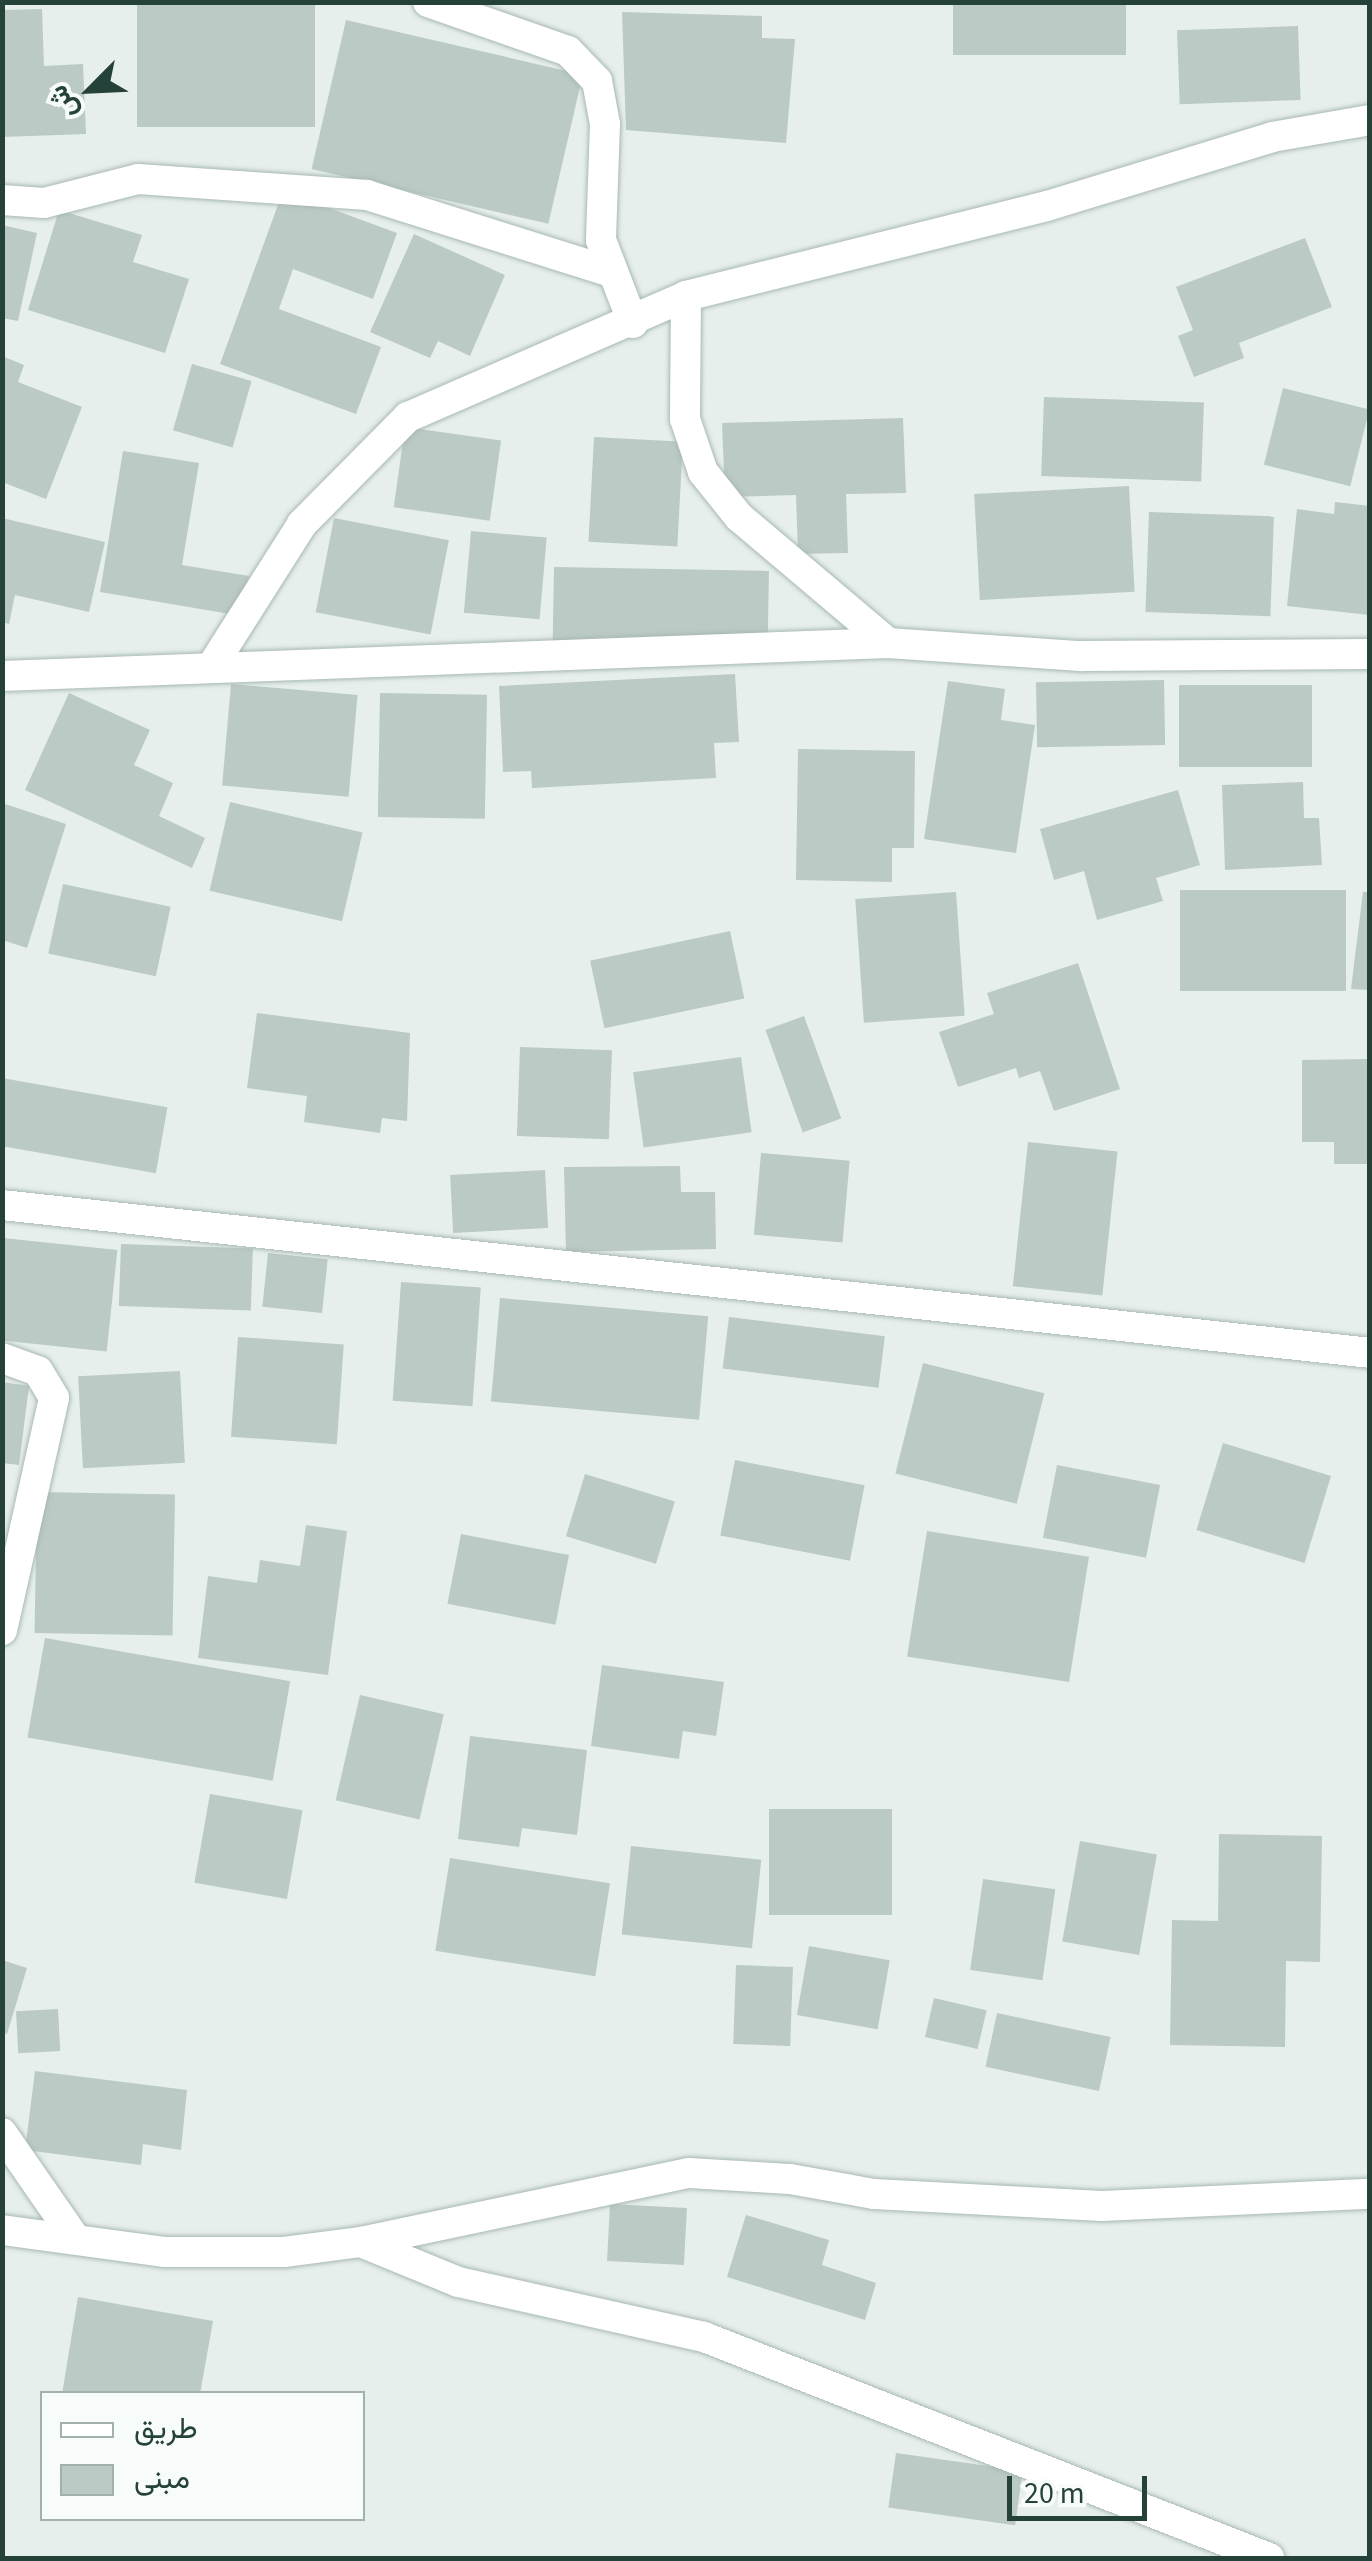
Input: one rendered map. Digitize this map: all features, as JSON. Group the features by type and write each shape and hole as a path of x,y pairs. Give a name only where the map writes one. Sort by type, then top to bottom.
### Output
{"street":[{"path":"428,2 568,51 597,82 604,124 599,221 608,271 633,323"},
{"path":"212,666 302,524 404,420 633,323 686,296 1047,206 1272,137 1370,120"},
{"path":"2,200 44,204 138,179 367,195 608,271"},
{"path":"686,296 685,419 703,472 739,517 888,643"},
{"path":"2,676 888,643 1081,656 1370,654"},
{"path":"2,1205 1370,1353"},
{"path":"2,1358 38,1371 54,1398 2,1630"},
{"path":"2,2133 74,2237"},
{"path":"2,2230 228,2255 362,2242 690,2174 790,2179 874,2194 1102,2206 1370,2194"},
{"path":"362,2242 458,2282 704,2337 1269,2558"}],"building":[{"path":"137,2 315,2 315,127 137,127"},
{"path":"953,2 1126,2 1126,55 953,55"},
{"path":"42,9 44,66 83,64 86,134 2,137 2,10"},
{"path":"622,12 762,16 762,38 795,39 786,143 626,130"},
{"path":"346,20 583,75 548,224 312,169"},
{"path":"1298,26 1301,100 1180,104 1177,30"},
{"path":"283,191 397,233 373,299 293,269 279,309 381,347 356,414 220,364"},
{"path":"59,210 142,235 133,262 189,279 165,353 28,310"},
{"path":"2,225 37,233 18,321 2,318"},
{"path":"414,234 505,275 470,356 438,341 430,358 370,332"},
{"path":"1305,238 1332,307 1239,343 1244,358 1194,377 1178,336 1193,330 1176,287"},
{"path":"2,356 24,365 18,382 82,407 46,499 2,482"},
{"path":"192,364 252,381 233,447 173,430"},
{"path":"1283,388 1369,410 1350,486 1264,465"},
{"path":"1044,397 1204,403 1201,482 1041,476"},
{"path":"903,418 906,493 846,494 848,553 798,554 796,495 725,497 722,423"},
{"path":"405,427 501,440 490,521 394,507"},
{"path":"594,437 683,442 677,547 589,542"},
{"path":"123,451 199,463 182,565 249,576 242,616 100,592"},
{"path":"1129,486 1135,592 980,600 974,494"},
{"path":"1335,502 1370,506 1370,615 1287,606 1297,509 1334,514"},
{"path":"1149,512 1274,516 1270,616 1146,612"},
{"path":"2,518 105,542 89,612 15,595 9,624 2,622"},
{"path":"334,518 449,540 431,635 316,612"},
{"path":"471,531 547,538 540,619 464,613"},
{"path":"554,567 769,571 768,646 553,642"},
{"path":"735,674 739,742 714,743 716,778 532,788 531,771 503,772 499,686"},
{"path":"1164,680 1165,745 1037,747 1036,682"},
{"path":"948,681 1005,689 1001,720 1035,725 1016,853 924,839"},
{"path":"231,684 358,695 349,797 222,786"},
{"path":"1179,685 1312,685 1312,767 1179,767"},
{"path":"69,693 150,730 134,765 173,783 159,816 205,838 192,868 25,790"},
{"path":"380,693 487,695 485,819 378,817"},
{"path":"798,749 915,751 914,848 892,848 892,882 796,880"},
{"path":"1303,782 1304,818 1319,818 1322,865 1225,870 1222,785"},
{"path":"1178,790 1200,865 1156,878 1163,901 1097,920 1084,871 1054,880 1040,829"},
{"path":"230,802 363,833 342,921 210,891"},
{"path":"2,803 66,824 27,948 2,940"},
{"path":"63,884 171,907 156,976 48,953"},
{"path":"1180,890 1346,890 1346,991 1180,991"},
{"path":"956,892 965,1016 864,1023 855,899"},
{"path":"1363,892 1370,892 1370,990 1351,989"},
{"path":"730,931 744,998 604,1028 590,961"},
{"path":"1078,963 1120,1089 1054,1111 1040,1071 1019,1078 1016,1068 958,1087 939,1032 994,1014 987,993"},
{"path":"257,1013 410,1033 407,1121 382,1118 380,1133 304,1122 307,1096 247,1088"},
{"path":"804,1016 841,1118 803,1132 765,1030"},
{"path":"520,1047 612,1050 609,1139 517,1136"},
{"path":"741,1057 752,1132 644,1147 633,1072"},
{"path":"1370,1059 1370,1164 1334,1164 1334,1142 1302,1142 1302,1060"},
{"path":"2,1078 167,1107 156,1173 2,1146"},
{"path":"1028,1142 1118,1151 1102,1296 1013,1286"},
{"path":"761,1153 850,1161 843,1242 754,1235"},
{"path":"680,1166 681,1192 715,1192 716,1249 566,1252 564,1167"},
{"path":"545,1170 548,1228 453,1233 450,1175"},
{"path":"3,1238 117,1250 107,1351 2,1340"},
{"path":"121,1244 253,1249 251,1311 119,1306"},
{"path":"268,1253 328,1259 322,1313 262,1307"},
{"path":"401,1282 481,1288 473,1406 393,1401"},
{"path":"500,1298 708,1316 699,1420 491,1402"},
{"path":"729,1317 885,1336 878,1388 723,1369"},
{"path":"238,1337 344,1344 337,1444 231,1437"},
{"path":"923,1363 1044,1393 1017,1504 895,1474"},
{"path":"180,1371 185,1463 83,1468 78,1376"},
{"path":"2,1382 29,1386 19,1465 2,1463"},
{"path":"1223,1443 1331,1476 1304,1563 1196,1530"},
{"path":"735,1460 865,1485 850,1561 720,1536"},
{"path":"1057,1465 1160,1485 1146,1558 1043,1538"},
{"path":"585,1474 675,1501 656,1564 566,1536"},
{"path":"37,1492 175,1494 173,1635 35,1633"},
{"path":"306,1525 347,1531 328,1675 198,1658 208,1576 257,1583 260,1560 300,1566"},
{"path":"927,1531 1089,1557 1069,1682 907,1656"},
{"path":"461,1534 569,1555 555,1625 447,1604"},
{"path":"45,1638 290,1681 273,1781 27,1737"},
{"path":"602,1665 724,1682 716,1736 683,1731 679,1759 591,1746"},
{"path":"360,1695 444,1714 420,1820 336,1800"},
{"path":"470,1736 587,1750 577,1835 522,1828 519,1847 458,1839"},
{"path":"210,1794 303,1810 287,1899 194,1883"},
{"path":"769,1809 892,1809 892,1915 769,1915"},
{"path":"1219,1834 1322,1836 1320,1962 1286,1961 1285,2047 1170,2045 1172,1920 1218,1921"},
{"path":"1080,1841 1157,1855 1139,1955 1062,1941"},
{"path":"631,1846 761,1860 752,1948 622,1935"},
{"path":"450,1858 610,1883 595,1976 435,1951"},
{"path":"983,1879 1055,1889 1042,1980 970,1970"},
{"path":"809,1946 890,1960 878,2029 797,2015"},
{"path":"2,1960 27,1968 7,2034 2,2032"},
{"path":"736,1965 793,1967 790,2046 733,2044"},
{"path":"934,1998 987,2010 978,2049 925,2037"},
{"path":"58,2009 60,2051 18,2053 16,2011"},
{"path":"997,2013 1110,2037 1099,2091 986,2067"},
{"path":"35,2071 187,2090 181,2150 143,2144 141,2165 25,2150"},
{"path":"610,2204 687,2208 684,2265 607,2261"},
{"path":"746,2215 829,2240 822,2265 876,2283 865,2320 727,2277"},
{"path":"78,2297 213,2321 201,2391 62,2391"},
{"path":"896,2453 1023,2471 1015,2525 888,2507"}]}
